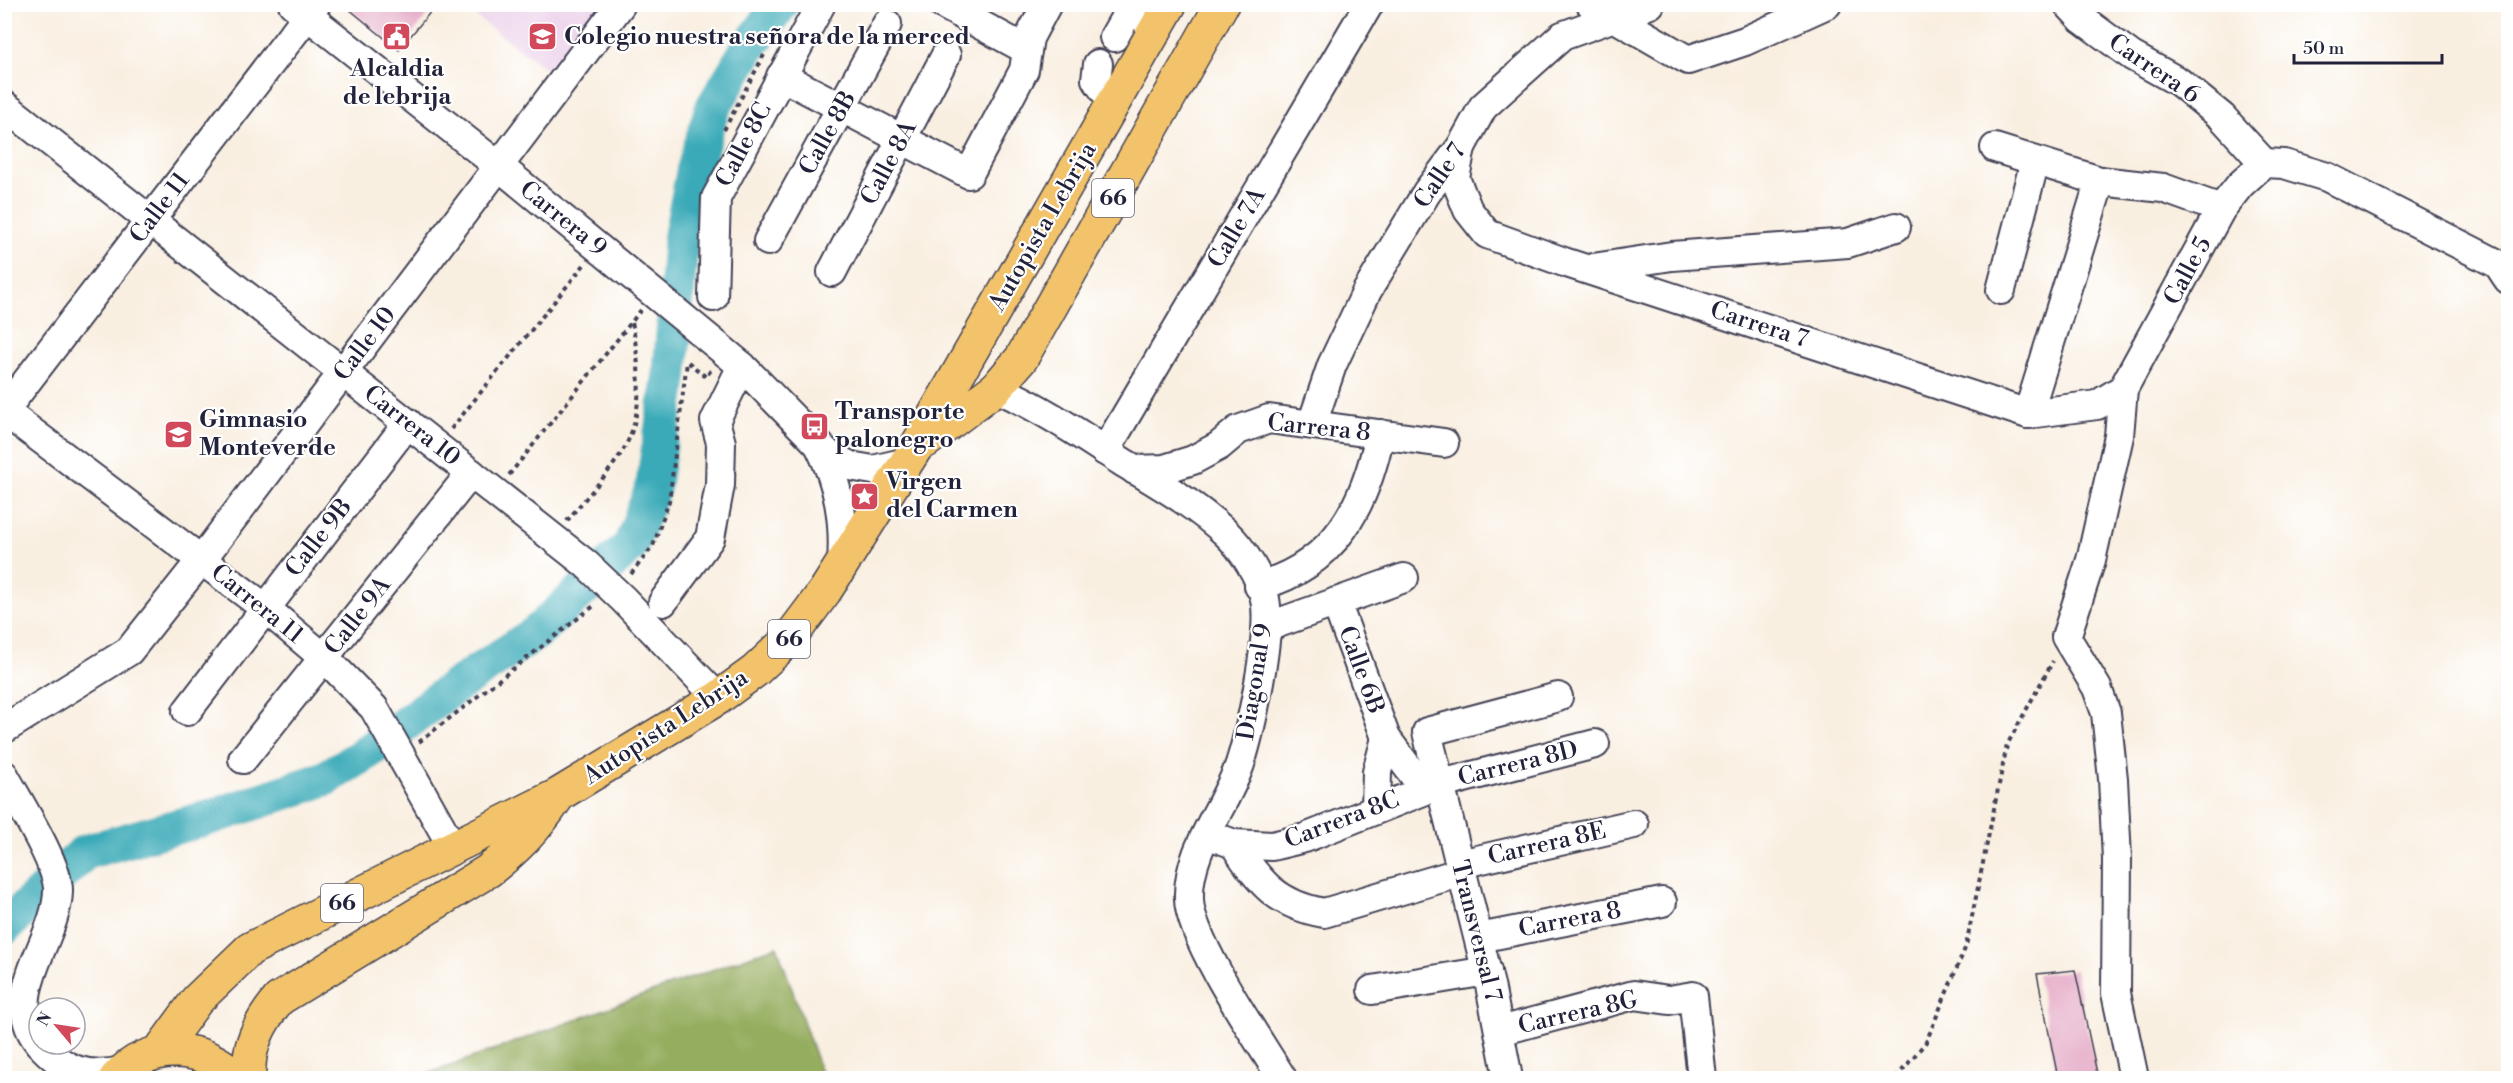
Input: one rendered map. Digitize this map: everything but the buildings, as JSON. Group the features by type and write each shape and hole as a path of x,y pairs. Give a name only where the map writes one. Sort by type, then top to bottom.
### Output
{"highway":[{"name":"Autopista Lebrija","path":"911,455 996,387 1021,359 1222,4"},
{"name":"Autopista Lebrija","path":"159,1052 197,1000 250,949 558,795 718,698 755,671 789,639 825,591 911,455 1164,16"},
{"name":"Autopista Lebrija","path":"249,1078 248,1062 256,1032 279,999 488,871 536,829 558,795"},
{"path":"119,1075 140,1059 159,1052 182,1050 204,1055 225,1066 237,1078"}],"street":[{"name":"Calle 10","path":"4,729 129,651 202,560 621,4"},
{"name":"Calle 8C","path":"713,297 716,198 821,4"},
{"path":"942,4 986,15 1027,50"},
{"path":"781,76 969,174 1024,70 1029,38 1047,4"},
{"name":"Calle 7A","path":"1105,451 1369,4"},
{"name":"Calle 7","path":"1312,424 1332,365 1367,291 1427,192 1461,147 1483,107 1562,36 1602,12 1650,4"},
{"path":"1602,12 1688,60 1745,42 1827,4"},
{"name":"Carrera 6","path":"2068,4 2082,19 2132,56 2179,82 2222,117 2264,163"},
{"path":"1114,36 1127,7 1164,16"},
{"name":"Carrera 9","path":"306,8 742,366 820,447 839,461 861,468 885,469 911,455"},
{"name":"Calle 11","path":"5,411 151,220 306,8"},
{"name":"Calle 8B","path":"768,241 887,24"},
{"name":"Calle 8A","path":"832,272 946,55"},
{"path":"1098,64 1096,79 1114,104"},
{"name":"Carrera 10","path":"4,105 620,592 718,698"},
{"name":"Carrera 7","path":"1461,147 1455,178 1468,210 1487,234 1585,269 2028,414 2097,405 2123,389"},
{"path":"1995,148 2100,181 2163,188 2195,197 2221,208"},
{"path":"2001,290 2035,161"},
{"path":"2264,163 2284,164 2327,177 2498,264 2508,279"},
{"name":"Calle 5","path":"2123,389 2221,208 2240,185 2264,163"},
{"path":"2028,414 2100,181"},
{"path":"1585,269 1672,256 1848,243 1896,227"},
{"path":"663,602 710,538 720,485 721,443 715,421 742,366"},
{"name":"Diagonal 9","path":"996,387 1041,411 1197,508 1227,534 1250,566 1265,598 1267,627 1249,736 1234,781 1194,864 1188,899 1197,933 1282,1078"},
{"path":"2123,389 2119,436 2091,561 2066,636 2097,688 2106,713 2113,779 2117,859 2115,993 2134,1078"},
{"name":"Carrera 11","path":"5,411 265,608 325,658 374,708 453,848"},
{"name":"Carrera 8","path":"1135,470 1164,469 1193,460 1220,446 1238,430 1259,421 1280,420 1444,443"},
{"name":"Calle 9B","path":"187,711 408,423"},
{"path":"1259,586 1296,573 1312,562 1338,537 1366,485 1380,434"},
{"name":"Carrera 9","path":"820,447 838,491 844,539 842,563"},
{"name":"Calle 9A","path":"243,759 471,473"},
{"path":"1267,627 1404,578"},
{"name":"Calle 6B","path":"1336,602 1386,738 1432,787"},
{"name":"Transversal 7","path":"1508,1078 1487,971 1461,868 1432,787 1427,732 1558,697"},
{"name":"Calle 6B","path":"1376,808 1377,772 1386,738"},
{"name":"Carrera 8D","path":"1432,787 1595,744"},
{"path":"4,775 55,878 50,922 29,977 24,1000 27,1013"},
{"name":"Carrera 8C","path":"1207,834 1234,844 1272,846 1305,838 1432,787"},
{"name":"Carrera 8E","path":"1461,868 1634,824"},
{"path":"1234,844 1254,874 1280,899 1301,909 1324,913 1461,868"},
{"name":"Carrera 8","path":"1479,938 1662,902"},
{"path":"1372,990 1487,971"},
{"name":"Carrera 8G","path":"1500,1031 1634,995 1669,1000 1692,996 1702,1078"},
{"path":"49,1056 75,1074 119,1075"}],"path":[{"path":"437,446 598,247"},
{"path":"496,492 632,321 658,297"},
{"path":"553,538 622,451 634,422 640,375 632,321"},
{"path":"407,765 427,758 419,741 620,592 630,573 653,546 669,501 687,362"},
{"path":"1896,1078 1926,1042 1966,946 2007,745 2066,636"}],"shaded area":[{"name":"Colegio nuestra señora de la merced","path":"460,5 603,5 552,81 548,70"}],"green space":[{"path":"777,946 823,1078 417,1078"}],"waterway":[{"path":"4,928 85,852 215,816 324,779 362,756 453,688 536,633 631,545 653,487 670,377 681,237 694,170 712,109 749,47 781,4"}],"place":[{"name":"Alcaldia de lebrija","path":"397,36"},
{"name":"Colegio nuestra señora de la merced","path":"543,37"},
{"name":"Transporte palonegro","path":"814,426"},
{"name":"Gimnasio Monteverde","path":"178,434"},
{"name":"Virgen del Carmen","path":"865,496"}]}
